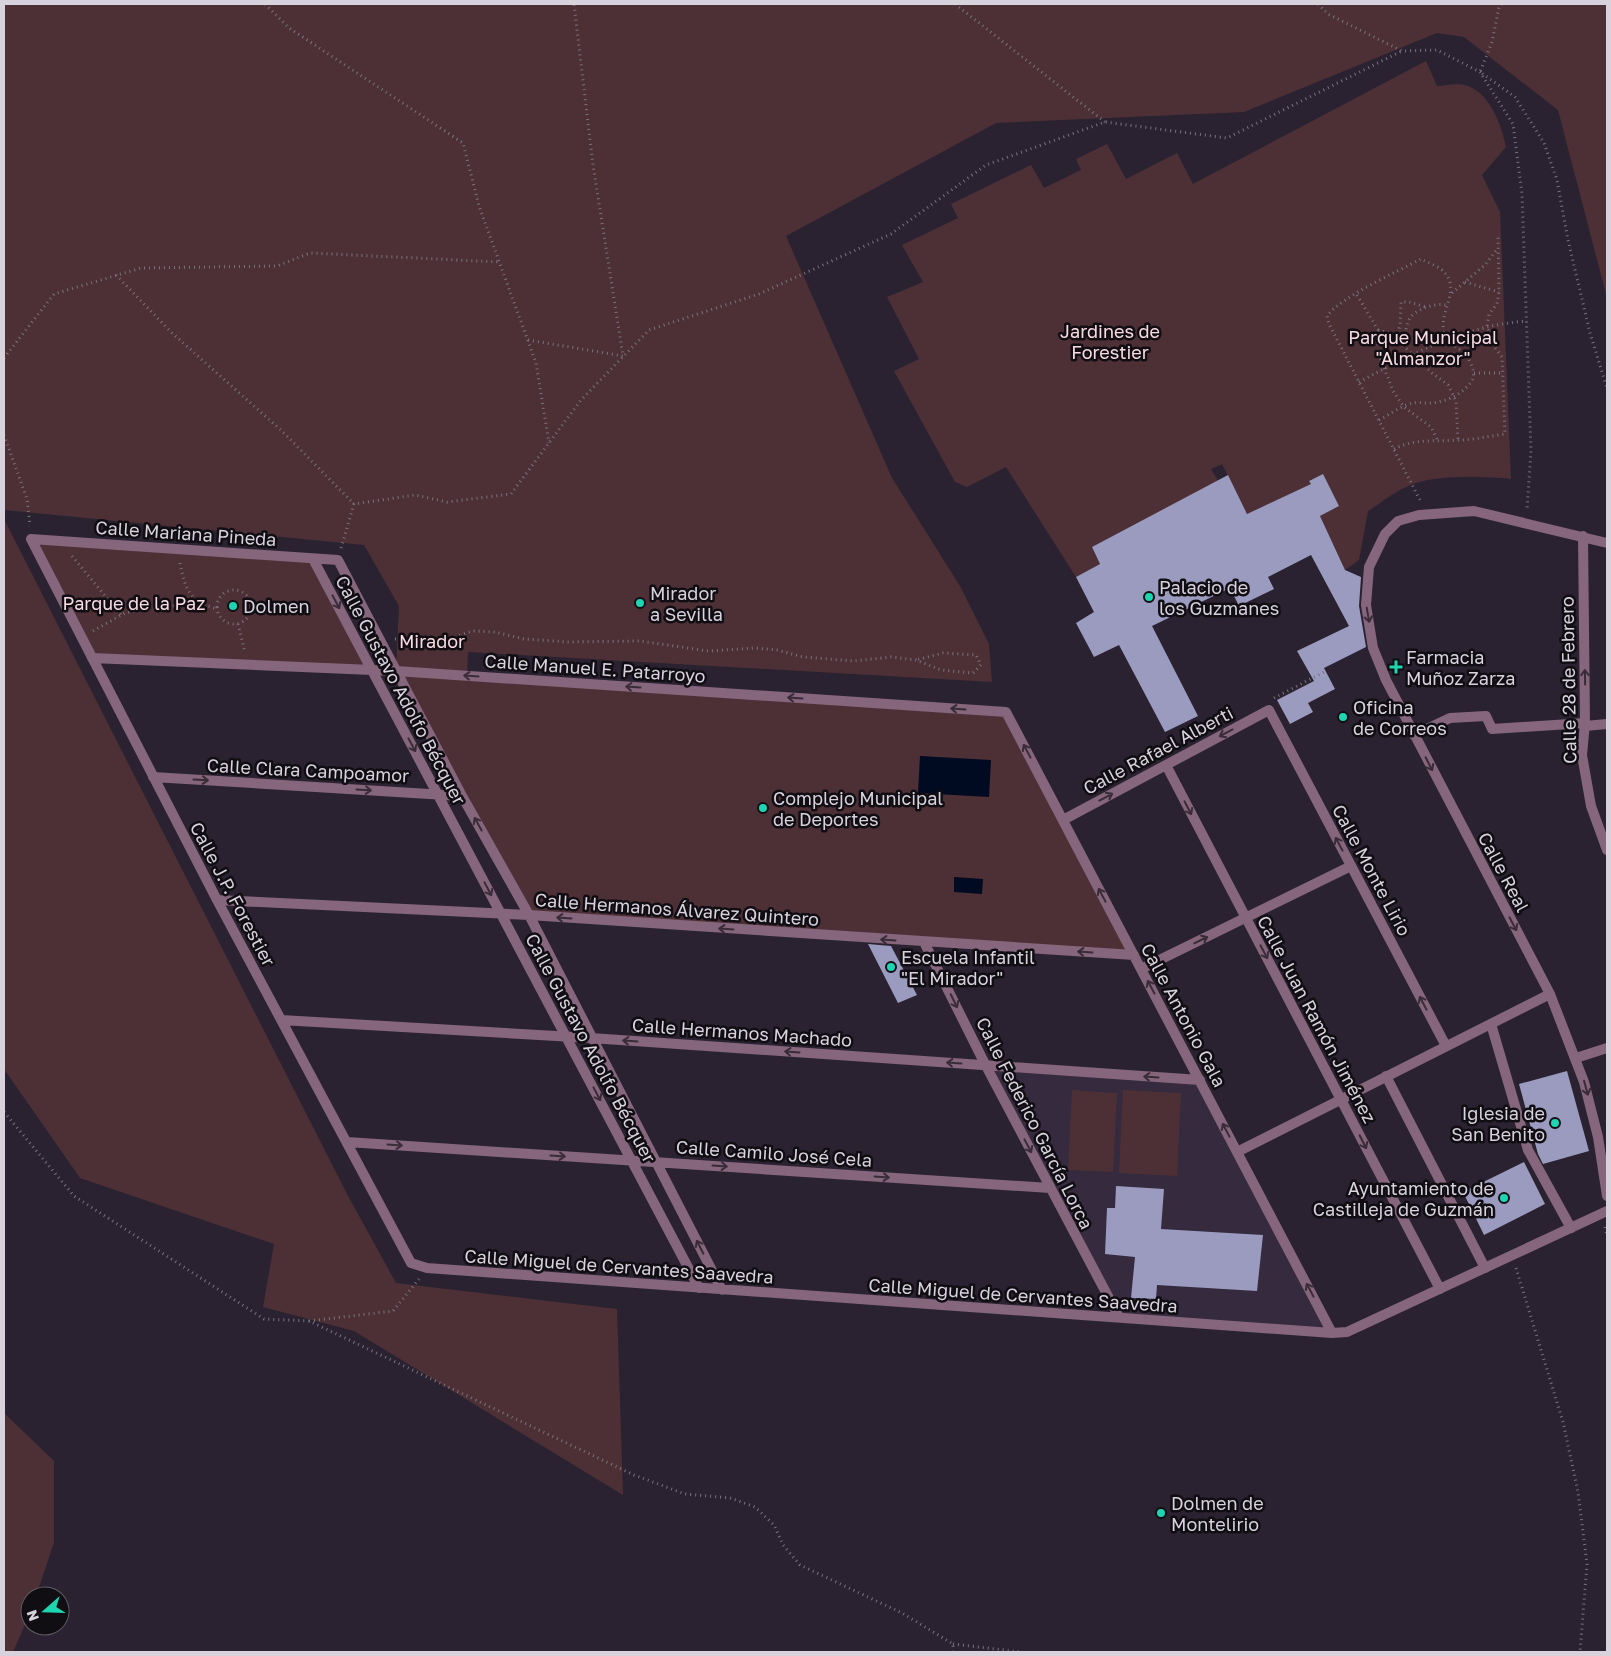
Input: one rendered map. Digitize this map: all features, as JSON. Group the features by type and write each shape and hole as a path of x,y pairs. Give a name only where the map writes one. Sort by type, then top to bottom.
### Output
{"street":[{"path":"1427,514 1474,511 1607,542"},
{"name":"Calle Real","path":"1427,514 1398,521 1385,534 1369,567 1366,605 1373,648 1386,680 1414,735 1550,994 1576,1058 1598,1137 1607,1196"},
{"name":"Calle 28 de Febrero","path":"1583,536 1585,725 1582,755 1590,799 1607,850"},
{"name":"Calle Mariana Pineda","path":"31,539 338,560"},
{"name":"Calle J.P. Forestier","path":"31,539 217,900 411,1263"},
{"name":"Calle Gustavo Adolfo Bécquer","path":"313,559 699,1288"},
{"name":"Calle Gustavo Adolfo Bécquer","path":"338,560 462,796 529,915 590,1038 722,1290"},
{"name":"Calle Manuel E. Patarroyo","path":"92,658 396,671 1006,712"},
{"name":"Calle Rafael Alberti","path":"1063,820 1269,710"},
{"name":"Calle Monte Lirio","path":"1269,710 1446,1046"},
{"name":"Calle Antonio Gala","path":"1006,712 1332,1333"},
{"path":"1414,735 1450,718 1486,716 1492,729 1607,724"},
{"name":"Calle Juan Ramón Jiménez","path":"1166,765 1440,1289"},
{"name":"Calle Clara Campoamor","path":"153,777 462,796"},
{"path":"1141,969 1351,866"},
{"name":"Calle Hermanos Álvarez Quintero","path":"217,900 529,915 1134,955"},
{"name":"Calle Federico García Lorca","path":"924,942 986,1066 1119,1317"},
{"path":"1238,1152 1340,1098 1550,994"},
{"name":"Calle Hermanos Machado","path":"281,1020 566,1036 1200,1080"},
{"path":"1491,1024 1528,1150 1571,1228"},
{"path":"1576,1058 1607,1048"},
{"path":"1386,1076 1485,1268"},
{"name":"Calle Camilo José Cela","path":"347,1142 1050,1188"},
{"name":"Calle Miguel de Cervantes Saavedra","path":"411,1263 427,1268 1332,1333 1347,1332 1607,1211"}],"path":[{"path":"265,4 288,28 463,143 479,206 536,363 549,444"},
{"path":"574,4 593,165 623,356"},
{"path":"955,4 1105,122"},
{"path":"1318,4 1328,14 1402,51"},
{"path":"1480,72 1492,42 1499,7 1502,4"},
{"path":"354,504 415,495 447,502 511,494 581,400 649,330 759,294 892,234 986,165 1105,122 1227,138 1402,51 1437,50 1480,72 1515,98 1544,143 1558,180 1568,240 1590,332 1607,388"},
{"path":"1480,72 1513,124 1522,194 1531,451 1526,522"},
{"path":"1394,449 1405,443 1437,439 1458,440 1505,434 1502,357 1493,345 1487,326 1489,314 1497,304 1500,292 1498,236"},
{"path":"1379,420 1412,403 1430,403 1454,396 1462,392 1473,380 1474,373 1463,352 1446,340 1442,328 1443,314 1452,293 1485,265 1498,247"},
{"path":"4,358 54,294 141,268 277,266 310,252 500,262"},
{"path":"1427,514 1327,316 1331,311 1357,295 1422,259 1441,269 1450,279 1452,293"},
{"path":"116,275 172,333 282,431 354,504"},
{"path":"1465,282 1500,292"},
{"path":"1357,295 1378,330 1378,352 1393,391 1404,407 1431,426 1437,439"},
{"path":"1396,338 1400,326 1402,302 1422,304 1427,308"},
{"path":"1403,344 1409,319 1416,312 1438,304 1446,305"},
{"path":"1359,382 1412,354 1446,340 1487,326 1527,321"},
{"path":"1378,330 1390,333 1448,385 1456,400 1458,440"},
{"path":"528,340 623,356"},
{"path":"1474,373 1503,372"},
{"path":"4,435 27,498 31,539"},
{"path":"338,560 354,504"},
{"path":"68,541 72,558 121,615"},
{"path":"180,549 184,581 191,596 199,602 217,609"},
{"path":"228,591 243,593 250,601 250,613 247,618 238,624 226,622 217,609 219,598 228,591"},
{"path":"82,638 121,615 152,608 199,602"},
{"path":"238,624 248,664"},
{"path":"954,652 976,655 981,666 973,673 955,672 941,670 916,660 954,652"},
{"path":"1269,710 1274,698 1326,671"},
{"path":"4,1112 74,1196 264,1319 309,1321 393,1312 427,1268"},
{"path":"1512,1256 1563,1422 1578,1492 1587,1564 1580,1652"},
{"path":"309,1321 634,1475 685,1494 730,1498 755,1507 774,1525 783,1545 800,1564 902,1613 953,1644 1021,1652"},
{"path":"953,1644 953,1652"}],"shaded area":[{"path":"986,1066 1200,1080 1332,1333 1119,1317"}],"green space":[{"name":"Mirador","path":"4,4 1607,4 1607,298 1558,110 1464,37 1437,33 1244,112 996,123 786,236 892,478 960,586 989,644 992,682 468,652 467,675 1006,712 1134,955 529,915 396,671 399,606 364,545 4,510"},
{"name":"Jardines de Forestier","path":"1426,61 1437,86 1464,85 1473,88 1481,94 1498,119 1506,147 1482,175 1500,212 1511,479 1486,477 1442,478 1415,483 1399,490 1368,511 1359,560 1345,570 1320,516 1339,506 1323,475 1310,480 1311,485 1247,514 1222,464 1211,469 1218,481 1092,547 1100,564 1076,577 1006,467 967,487 955,482 894,371 919,359 887,297 923,282 902,245 958,218 951,204 1031,165 1044,188 1081,170 1076,159 1107,144 1126,179 1177,153 1193,184"},
{"path":"4,519 347,1194 396,1283 617,1309 623,1495 354,1331 263,1307 274,1244 80,1178 4,1069"},
{"name":"Parque de la Paz","path":"31,539 313,559 372,670 92,658"},
{"path":"1072,1090 1117,1093 1113,1172 1068,1170"},
{"path":"1123,1090 1181,1093 1177,1176 1119,1173"},
{"path":"4,1413 54,1461 54,1542 39,1586 20,1586 20,1636 13,1652 4,1652"}],"water":[{"path":"920,756 991,760 989,797 918,793"},
{"path":"954,877 983,879 982,894 954,892"}],"building":[{"name":"Palacio de los Guzmanes","path":"1323,474 1339,506 1320,516 1345,570 1361,577 1359,606 1366,647 1324,668 1335,689 1308,703 1313,712 1290,724 1277,700 1314,681 1297,651 1349,626 1311,555 1268,577 1274,589 1239,606 1230,588 1152,626 1198,716 1165,732 1119,645 1094,657 1076,623 1094,612 1076,577 1100,564 1092,547 1228,475 1247,514 1311,484 1309,481"},
{"name":"Escuela Infantil \"El Mirador\"","path":"868,944 891,946 917,995 898,1003"},
{"name":"Iglesia de San Benito","path":"1567,1071 1589,1151 1543,1164 1538,1154 1519,1084"},
{"name":"Ayuntamiento de Castilleja de Guzmán","path":"1524,1162 1545,1204 1484,1235 1463,1192"},
{"path":"1116,1186 1164,1189 1161,1229 1263,1235 1257,1291 1157,1285 1156,1299 1131,1298 1135,1257 1105,1254 1107,1208 1115,1208"}],"place":[{"name":"Palacio de los Guzmanes","path":"1149,597"},
{"name":"Mirador a Sevilla","path":"640,603"},
{"name":"Dolmen","path":"233,606"},
{"name":"Farmacia Muñoz Zarza","path":"1396,667"},
{"name":"Oficina de Correos","path":"1343,717"},
{"name":"Complejo Municipal de Deportes","path":"763,808"},
{"name":"Escuela Infantil \"El Mirador\"","path":"891,967"},
{"name":"Iglesia de San Benito","path":"1555,1123"},
{"name":"Ayuntamiento de Castilleja de Guzmán","path":"1504,1198"},
{"name":"Dolmen de Montelirio","path":"1161,1513"}],"park label":[{"name":"Parque Municipal \"Almanzor\"","path":"1423,347"}]}
